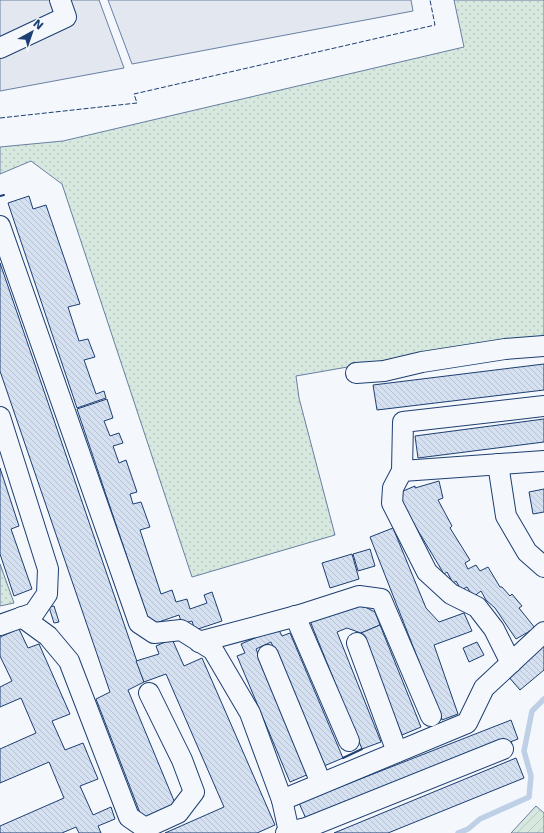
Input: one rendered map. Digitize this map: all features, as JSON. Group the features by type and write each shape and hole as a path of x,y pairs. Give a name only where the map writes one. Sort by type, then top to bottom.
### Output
{"lane":[{"path":"0,48 66,17 60,0"},
{"path":"0,226 139,623 154,633 181,630 213,650 250,713 282,800 288,832 306,828 503,749"},
{"path":"356,373 384,372 422,362 505,349 544,346"},
{"path":"511,663 494,629 477,607 451,594 427,572 392,503 392,488 402,471 403,422 544,406"},
{"path":"0,416 48,568 47,594 34,613 0,625"},
{"path":"402,471 544,461"},
{"path":"498,464 506,516 527,552 544,567"},
{"path":"199,642 295,616 359,596 381,599 431,716"},
{"path":"295,616 348,741"},
{"path":"22,617 48,636 69,661 129,817 145,828 178,813 194,792 182,760 150,693"},
{"path":"282,800 467,723 484,688 544,632"},
{"path":"357,643 397,752"},
{"path":"268,654 321,783"}],"shaded area":[{"path":"0,0 99,0 124,68 0,91"},
{"path":"108,0 411,0 413,11 132,64"},
{"path":"454,0 544,0 544,338 502,340 296,376 299,398 335,535 192,577 62,184 31,161 0,174 0,147 63,141 464,47"},
{"path":"0,564 14,603 0,606"},
{"path":"536,806 544,813 544,833 511,833"}],"building":[{"path":"29,196 33,209 46,205 80,304 68,307 79,341 88,339 95,357 84,360 96,394 104,391 106,398 77,408 8,203"},
{"path":"0,263 144,682 128,690 177,808 142,818 96,699 110,692 0,371"},
{"path":"544,364 544,390 377,410 373,385"},
{"path":"107,399 113,418 104,421 110,436 119,433 123,443 113,446 119,463 126,460 137,492 130,494 133,504 141,502 150,527 140,530 161,594 172,590 176,602 187,599 190,609 207,603 204,595 212,592 222,621 195,630 192,621 182,624 179,615 150,625 77,409"},
{"path":"544,419 544,442 418,458 415,436"},
{"path":"0,468 19,526 11,529 32,589 14,596 0,554"},
{"path":"439,481 443,498 438,500 452,526 450,528 470,560 465,563 468,569 476,565 480,571 488,567 500,587 502,587 510,596 512,594 522,606 519,608 535,628 516,639 495,608 486,600 481,591 473,597 467,587 461,590 456,581 453,583 447,572 444,574 396,494 415,486 415,488"},
{"path":"544,489 544,512 533,514 529,492"},
{"path":"393,528 426,608 439,622 464,613 472,631 434,645 458,714 442,720 370,537"},
{"path":"370,549 375,566 358,571 353,554"},
{"path":"352,554 359,579 330,588 322,563"},
{"path":"351,605 365,607 375,612 380,625 361,633 347,628 337,632 381,742 362,749 310,621"},
{"path":"54,606 59,622 54,623 49,607"},
{"path":"380,625 421,727 402,735 361,633"},
{"path":"278,628 282,636 290,633 343,758 324,766 271,642 256,649 309,774 290,782 237,656 245,653 241,644"},
{"path":"19,629 28,648 39,644 70,714 52,721 65,750 83,743 98,779 80,786 93,815 111,807 115,819 98,826 101,833 79,833 76,827 62,833 0,833 0,826 64,798 49,762 0,783 0,749 36,733 21,698 0,707 0,687 12,681 0,656 0,637"},
{"path":"172,639 184,666 202,658 275,825 257,833 165,833 224,807 166,674 144,682 136,661 159,654 156,646"},
{"path":"477,642 484,655 469,662 463,648"},
{"path":"544,645 544,670 520,690 507,675"},
{"path":"511,720 518,739 307,821 299,803"},
{"path":"516,758 524,778 388,833 334,833"}],"waterway":[{"path":"458,833 468,829 480,819 529,797 531,776 524,751 532,711 544,699"}],"fence":[{"path":"0,118 137,103 134,94 435,25 430,0"}],"wall":[{"path":"0,196 4,195"},
{"path":"343,758 362,749"}]}
